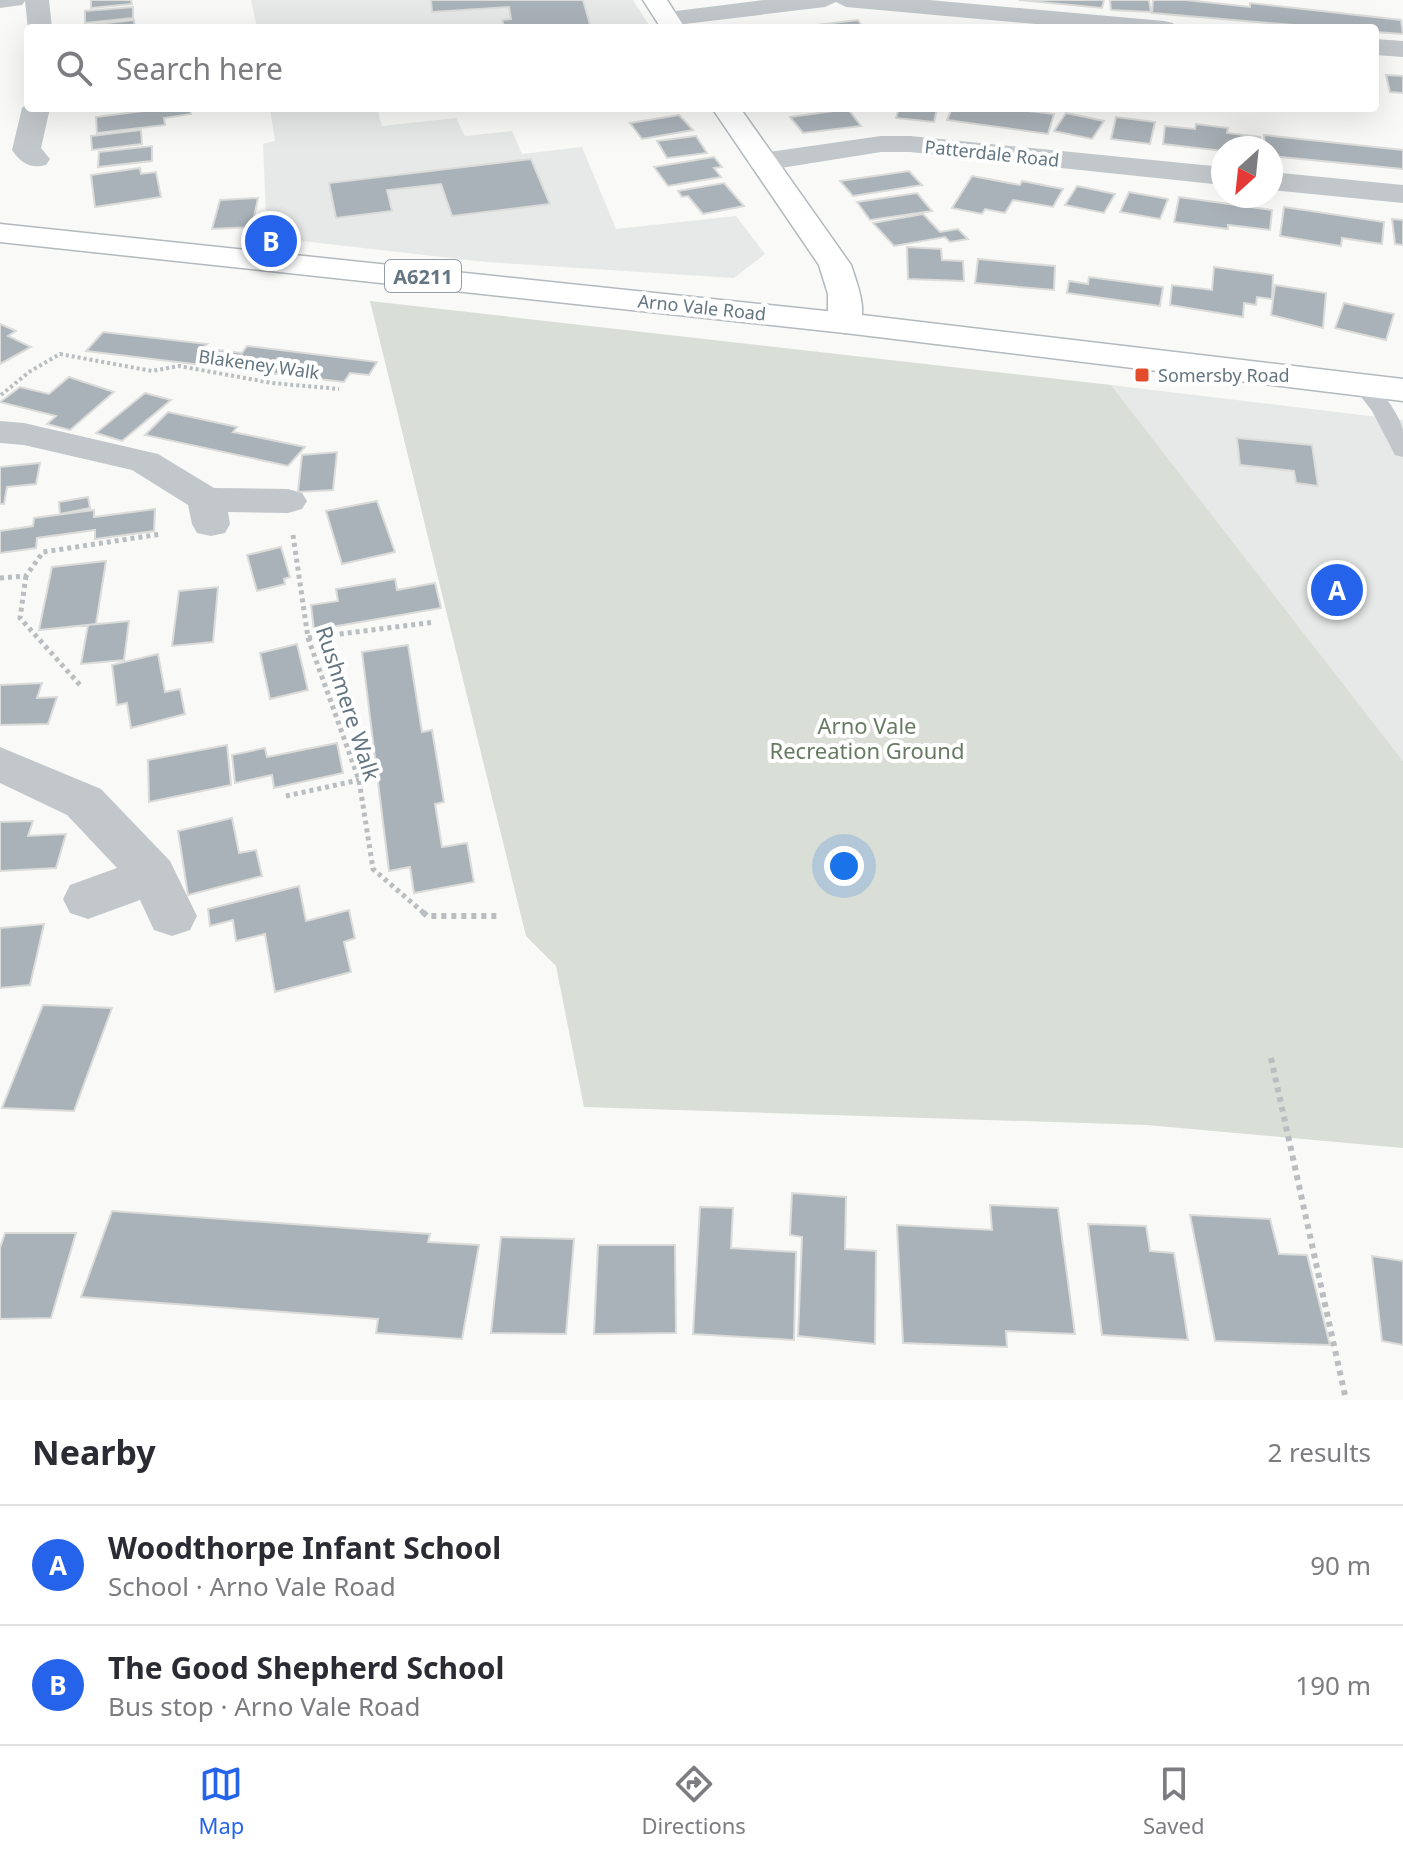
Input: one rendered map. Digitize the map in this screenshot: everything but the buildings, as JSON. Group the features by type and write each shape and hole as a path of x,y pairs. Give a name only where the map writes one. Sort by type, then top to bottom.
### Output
{"main road":[{"path":"729,112 835,265 844,294 845,323"},
{"name":"Arno Vale Road","path":"0,233 845,323 1403,390"}],"street":[{"path":"0,1 14,0"},
{"path":"37,0 40,24"},
{"path":"665,16 825,0"},
{"path":"846,0 1119,24"},
{"path":"1379,47 1403,49"},
{"path":"21,154 35,112"},
{"name":"Patterdale Road","path":"762,162 881,144 910,144 1211,175"},
{"path":"1283,182 1403,194"},
{"path":"0,432 24,434 145,462 209,512 288,501"},
{"path":"0,764 84,802 162,896 88,899"}],"lane":[{"path":"1362,385 1382,409 1403,450"}],"path":[{"name":"Blakeney Walk","path":"0,396 29,372 60,354 152,371 179,366 272,383 339,389"},
{"name":"Rushmere Walk","path":"288,501 308,638 359,780 373,869 427,916 498,916"},
{"path":"80,685 20,618 26,576 43,552 161,534"},
{"path":"0,578 26,576"},
{"path":"308,638 435,622"},
{"path":"286,796 359,780"},
{"path":"1271,1058 1346,1400"}],"shaded area":[{"path":"251,0 633,0 648,24 256,24"},
{"path":"271,112 378,112 382,126 456,118 465,136 512,131 522,154 582,147 616,229 736,216 765,254 734,278 486,262 267,237 263,144 275,141"},
{"path":"1111,385 1403,420 1403,761"}],"green space":[{"name":"Arno Vale Recreation Ground","path":"370,301 1111,385 1403,761 1403,1148 1147,1125 584,1107 556,966 526,936"}],"place":[{"name":"The Good Shepherd School","path":"271,241"},
{"name":"Somersby Road","path":"1142,375"},
{"name":"Woodthorpe Infant School","path":"1337,590"}]}
